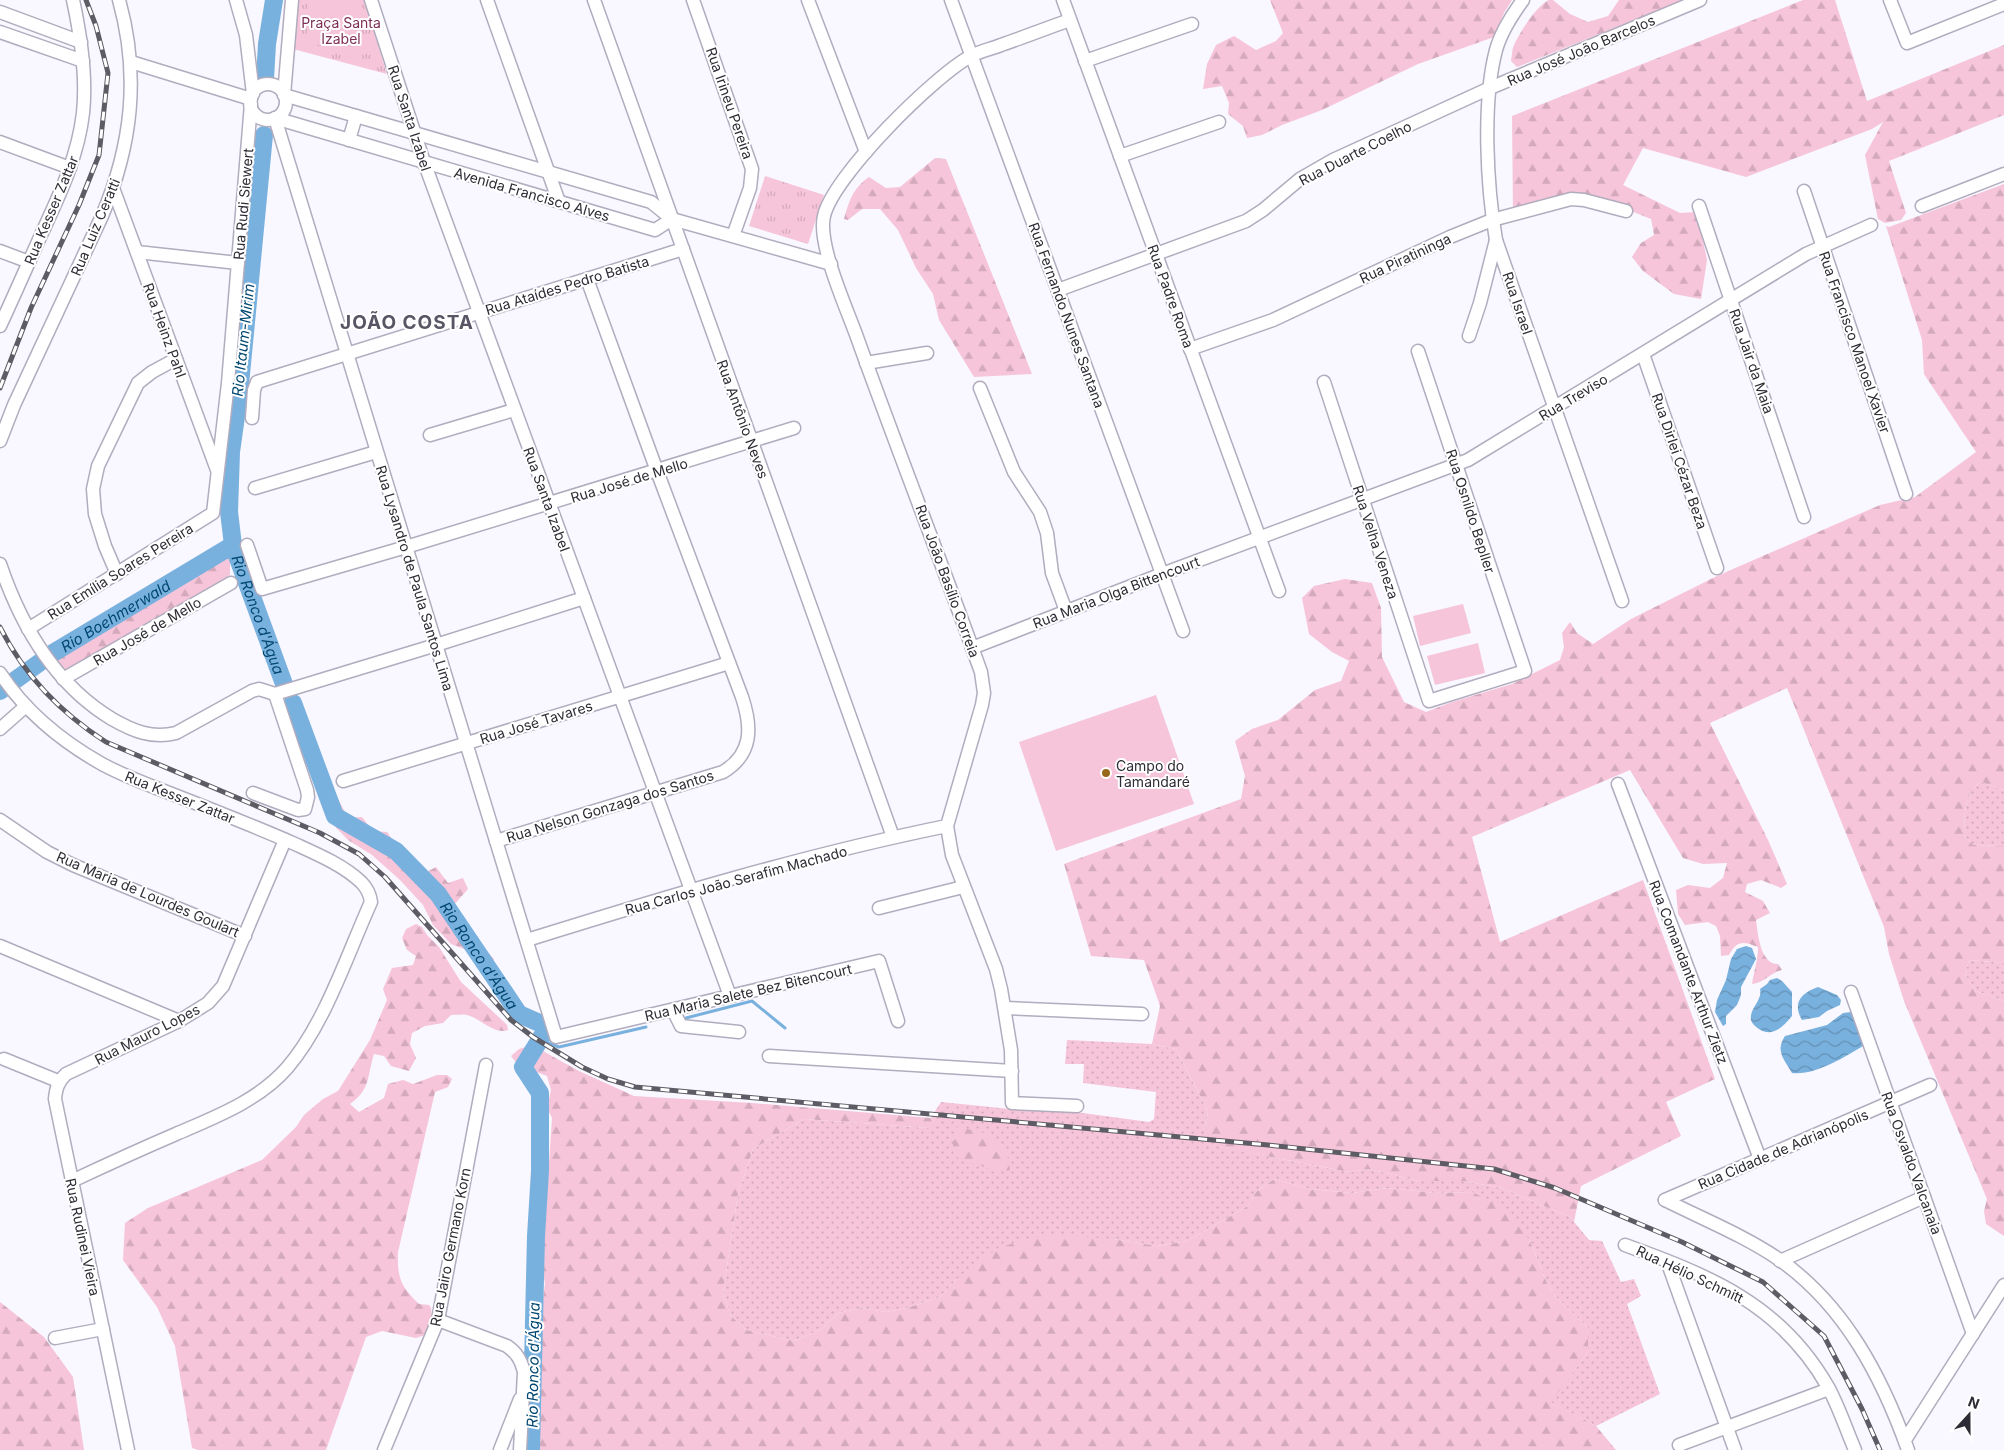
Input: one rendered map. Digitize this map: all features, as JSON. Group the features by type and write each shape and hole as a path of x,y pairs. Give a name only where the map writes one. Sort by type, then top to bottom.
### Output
{"street":[{"name":"Rua Kesser Zattar","path":"0,326 70,168 83,115 85,95 83,61 73,0"},
{"name":"Rua Luiz Ceratti","path":"0,441 14,405 113,188 121,160 129,116 131,62 119,0"},
{"path":"236,0 246,35 251,99 255,114 264,119 280,116 286,106 284,95 292,0"},
{"name":"Rua Santa Izabel","path":"372,0 424,162 478,313 730,996"},
{"path":"487,0 559,202"},
{"name":"Rua Antônio Neves","path":"594,0 893,837"},
{"name":"Rua Irineu Pereira","path":"693,0 752,169 750,188 733,236"},
{"path":"808,0 866,152"},
{"name":"Rua Fernando Nunes Santana","path":"951,0 1183,631"},
{"name":"Rua Padre Roma","path":"1063,0 1279,591"},
{"name":"Rua Israel","path":"1524,0 1501,36 1496,49 1490,88 1488,124 1492,220 1496,240 1622,601"},
{"name":"Rua José João Barcelos","path":"1490,88 1700,0"},
{"path":"1890,0 1906,43 2004,4"},
{"path":"0,12 81,42"},
{"name":"Rua João Basílio Correia","path":"1070,20 971,56 916,100 866,152 840,184 824,216 822,236 866,363 982,672 984,692 982,705 947,826 952,855 996,969 1005,1008 1012,1071 1012,1103 1077,1106"},
{"path":"1085,61 1192,24"},
{"path":"0,32 83,61"},
{"path":"53,52 61,45 60,34"},
{"path":"131,62 251,99"},
{"path":"251,99 261,86 272,85 281,90 284,95"},
{"name":"Rua Duarte Coelho","path":"1058,290 1255,216 1290,186 1315,170 1490,88"},
{"name":"Avenida Francisco Alves","path":"284,95 651,202 672,219 831,264"},
{"name":"Rua Rudi Siewert","path":"213,513 228,392 251,99"},
{"path":"349,140 356,116"},
{"name":"Avenida Francisco Alves","path":"275,118 655,230 672,219"},
{"name":"Rua Lysandro de Paula Santos Lima","path":"275,118 556,1037"},
{"path":"1120,156 1219,122"},
{"path":"0,142 70,168"},
{"path":"1922,206 2004,174"},
{"name":"Rua Heinz Pahl","path":"113,188 218,471"},
{"name":"Rua Francisco Manoel Xavier","path":"1804,190 1906,494"},
{"name":"Rua Piratininga","path":"1190,349 1273,320 1450,237 1492,220 1571,199 1584,200 1626,211"},
{"name":"Rua Jair da Maia","path":"1699,206 1804,517"},
{"name":"Rua Treviso","path":"1259,538 1456,465 1823,246 1871,225"},
{"path":"1469,336 1484,290 1496,240"},
{"name":"Rua Ataídes Pedro Batista","path":"252,418 254,390 257,382 683,249"},
{"path":"0,252 29,262"},
{"path":"137,252 238,263"},
{"path":"588,279 729,663"},
{"name":"Rua Osnildo Bepller","path":"1418,351 1525,671 1429,701"},
{"path":"866,363 927,353"},
{"name":"Rua Dirlei Cézar Beza","path":"1643,354 1717,568"},
{"path":"117,574 104,546 95,514 93,489 98,466 138,383 152,372 176,359"},
{"name":"Rua Velha Veneza","path":"1324,382 1429,701"},
{"path":"980,388 1014,472 1040,512 1047,533 1052,573 1066,611"},
{"path":"430,435 514,410"},
{"name":"Rua José de Mello","path":"247,545 262,589 406,548 794,428"},
{"path":"255,488 376,452"},
{"name":"Rua Emília Soares Pereira","path":"28,629 213,513"},
{"name":"Rua Maria Olga Bittencourt","path":"972,648 1259,538"},
{"path":"0,564 12,596 28,629 45,658 63,679 106,716 129,728 154,736 176,733 252,691 259,689 275,694 436,646 584,598"},
{"name":"Rua José de Mello","path":"63,679 231,583"},
{"name":"Rua José Tavares","path":"343,781 729,663"},
{"name":"Rua Nelson Gonzaga dos Santos","path":"496,842 722,772 739,760 745,750 749,731 746,709 729,663"},
{"name":"Rua Kesser Zattar","path":"1,675 26,706 73,746 104,765 121,774 285,840 345,870 362,883 370,894 371,902 323,1011 302,1048 285,1070 259,1092 232,1108 72,1180"},
{"path":"253,793 298,810 305,809 307,804 307,790 275,694"},
{"path":"0,729 26,706"},
{"name":"Rua Comandante Arthur Zietz","path":"1618,784 1760,1159"},
{"name":"Rua Maria de Lourdes Goulart","path":"0,820 48,852 73,865 245,936"},
{"name":"Rua Carlos João Serafim Machado","path":"527,940 691,890 893,837 947,826"},
{"name":"Rua Mauro Lopes","path":"58,1082 66,1074 196,1012 216,995 230,972 285,840"},
{"path":"879,908 963,887"},
{"path":"0,946 179,1021"},
{"name":"Rua Maria Salete Bez Bitencourt","path":"556,1037 880,961 898,1021"},
{"name":"Rua Osvaldo Valcanaia","path":"1852,992 1973,1334"},
{"path":"1005,1008 1142,1014"},
{"path":"673,1010 681,1026 739,1032"},
{"path":"770,1056 1012,1071"},
{"path":"4,1059 58,1082"},
{"name":"Rua Jairo Germano Korn","path":"384,1450 438,1320 486,1065"},
{"name":"Rua Rudinei Vieira","path":"58,1082 55,1099 128,1450"},
{"name":"Rua Cidade de Adrianópolis","path":"1780,1260 1664,1200 1930,1085"},
{"path":"1907,1445 1883,1389 1862,1348 1837,1314 1820,1295 1780,1260 1924,1197"},
{"name":"Rua Hélio Schmitt","path":"1625,1244 1726,1287 1766,1313 1784,1329 1801,1347 1829,1389 1855,1450"},
{"path":"1667,1261 1735,1450"},
{"path":"1907,1445 2004,1285"},
{"path":"438,1320 500,1342 515,1352 522,1361 524,1390 520,1450"},
{"path":"55,1338 103,1329"},
{"path":"1679,1445 1829,1389"},
{"path":"500,1450 524,1390"}],"green space":[{"name":"Praça Santa Izabel","path":"299,0 364,0 387,74 293,49"},
{"path":"309,0 346,0 344,46 306,44"},
{"path":"1270,0 1512,0 1504,13 1494,37 1418,64 1322,110 1282,125 1262,135 1247,138 1243,126 1228,114 1229,103 1222,86 1203,89 1207,64 1216,45 1234,36 1256,50 1276,41 1283,33"},
{"path":"1549,0 1553,0 1570,14 1588,22 1608,16 1619,0 1684,0 1517,67 1511,61 1514,45 1534,13"},
{"path":"1803,0 1835,0 1867,101 2004,45 2004,115 1889,161 1906,213 1901,220 1885,223 1878,219 1865,155 1883,122 1872,129 1746,177 1643,148 1623,185 1680,213 1697,212 1707,260 1701,299 1674,294 1643,271 1632,257 1641,243 1654,235 1651,219 1626,209 1583,197 1513,213 1512,116"},
{"path":"935,158 946,159 1032,374 974,377 939,320 933,294 916,268 898,230 880,209 862,209 848,220 844,219 852,195 869,177 886,188 900,187"},
{"path":"765,176 824,195 808,244 749,226"},
{"path":"2004,184 2004,790 1981,782 1975,786 1966,806 1964,835 1973,845 2003,846 2004,963 1969,960 1965,975 1976,991 2004,1001 2004,1236 1986,1224 1984,1211 1987,1199 1904,1001 1889,954 1884,927 1787,688 1710,723 1768,840 1787,884 1781,888 1761,880 1747,884 1745,892 1763,901 1770,913 1756,920 1761,947 1767,959 1772,963 1778,964 1782,970 1760,982 1752,984 1758,947 1741,943 1729,955 1721,956 1720,936 1716,926 1708,922 1685,925 1678,914 1676,890 1688,885 1710,888 1723,878 1727,863 1703,864 1683,858 1630,770 1472,837 1500,942 1643,880 1715,1079 1666,1102 1681,1136 1581,1186 1574,1222 1570,1217 1502,1188 1463,1181 1419,1181 1369,1169 1349,1172 1219,1147 1206,1126 1208,1111 1176,1049 1152,1044 1160,1006 1144,960 1091,956 1064,864 1241,799 1245,776 1235,741 1252,729 1278,720 1315,690 1341,681 1349,661 1332,652 1309,634 1302,598 1314,586 1345,579 1372,583 1381,608 1382,657 1404,702 1426,712 1512,684 1560,660 1564,647 1562,633 1570,622 1577,633 1593,644 1631,619 1717,576 1880,505 1915,497 1976,452 1924,374 1922,340 1886,226 1889,227"},
{"path":"210,552 230,558 230,575 72,671 58,663 49,648 51,644"},
{"path":"1463,604 1471,633 1420,646 1413,616"},
{"path":"1478,643 1485,673 1435,685 1427,656"},
{"name":"Campo do Tamandaré","path":"1156,695 1194,804 1056,851 1019,742"},
{"path":"290,711 300,712 319,762 348,818 362,817 373,831 387,832 408,861 423,874 436,867 448,883 463,878 468,889 453,906 460,921 469,926 473,936 494,959 491,966 480,964 469,951 451,944 433,925 423,905 400,880 372,855 348,840 327,818"},
{"path":"1981,782 2004,790 2004,857 2002,846 1973,845 1964,835 1968,798 1975,786"},
{"path":"416,924 422,927 439,947 461,982 507,1025 508,1030 503,1031 492,1028 467,1015 451,1015 443,1023 425,1026 412,1033 410,1044 416,1058 409,1071 391,1066 384,1056 374,1054 365,1087 362,1093 350,1104 359,1112 384,1098 388,1084 403,1080 413,1084 437,1075 447,1075 452,1079 448,1087 435,1092 398,1252 398,1269 401,1281 419,1304 429,1305 432,1321 425,1335 416,1338 382,1331 366,1337 326,1450 198,1450 192,1448 175,1346 157,1307 123,1260 125,1223 148,1208 262,1160 296,1127 304,1115 323,1099 338,1091 370,1040 387,1000 383,989 392,968 413,965 416,956 407,950 402,938 406,929"},
{"path":"1969,960 2004,963 2004,1001 1976,991 1965,975"},
{"path":"1067,1040 1152,1044 1176,1049 1208,1111 1206,1126 1220,1147 1349,1172 1369,1169 1419,1181 1463,1181 1502,1188 1570,1217 1589,1240 1602,1241 1621,1282 1634,1279 1641,1296 1627,1304 1660,1394 1596,1426 1550,1402 1588,1352 1588,1328 1556,1297 1547,1283 1530,1241 1472,1192 1435,1193 1388,1188 1352,1193 1309,1189 1274,1179 1256,1192 1248,1206 1187,1241 1157,1246 1113,1239 957,1279 940,1297 907,1308 886,1312 861,1308 838,1313 822,1329 794,1341 746,1330 731,1316 723,1293 738,1194 753,1149 804,1119 928,1128 935,1121 931,1118 941,1102 1010,1109 1046,1108 1149,1122 1154,1119 1156,1092 1083,1083 1084,1064 1065,1064"},
{"path":"532,1045 579,1071 634,1096 752,1103 931,1118 935,1121 935,1127 928,1128 804,1119 753,1149 738,1194 723,1293 731,1316 746,1330 794,1341 822,1329 838,1313 861,1308 886,1312 907,1308 940,1297 957,1279 998,1248 1030,1238 1053,1235 1113,1239 1157,1246 1187,1241 1248,1206 1256,1192 1274,1179 1309,1189 1352,1193 1388,1188 1435,1193 1472,1192 1507,1209 1530,1241 1547,1283 1556,1297 1588,1328 1588,1352 1551,1402 1596,1426 1616,1450 527,1450 536,1434 535,1361 545,1283 542,1269 552,1118 547,1108 551,1090 547,1076 518,1065 511,1056 519,1049"},
{"path":"957,1127 978,1131 994,1137 1005,1149 1010,1170 997,1172 962,1161 953,1153 953,1136"},
{"path":"0,1302 44,1337 73,1377 84,1450 0,1450"}],"water":[{"path":"1746,946 1752,948 1756,959 1741,987 1741,995 1737,1005 1726,1016 1726,1024 1723,1026 1715,1012 1717,1000 1726,980 1731,959 1737,949"},
{"path":"1777,978 1792,992 1792,1016 1777,1030 1768,1032 1753,1024 1751,1016 1760,997 1760,989 1770,980"},
{"path":"1818,987 1837,995 1841,1000 1840,1005 1819,1017 1802,1020 1798,1009 1800,999 1807,992"},
{"path":"1851,1012 1863,1040 1863,1046 1819,1069 1810,1072 1792,1073 1781,1051 1782,1041 1785,1036 1827,1025 1843,1013"}],"waterway":[{"name":"Rio Itaum-Mirim","path":"265,79 267,44 274,0"},
{"name":"Rio Itaum-Mirim","path":"264,135 239,395 231,452 229,512 233,545 284,684"},
{"name":"Rio Boehmerwald","path":"0,691 53,653 233,545"},
{"name":"Rio Ronco d'Água","path":"293,703 335,816 396,851 438,894 519,1014 544,1025 544,1033 523,1067 540,1093 540,1171 536,1236 531,1450"},
{"path":"686,1018 752,1001 785,1028"},
{"path":"544,1033 548,1043 559,1047 646,1027"}],"railway":[{"path":"0,388 31,308 79,205 99,155 108,73 96,26 86,0"},
{"path":"0,627 20,661 45,692 74,719 106,742 320,833 359,854 385,877 511,1020 533,1037 582,1067 608,1079 635,1087 1268,1145 1494,1169 1555,1188 1682,1242 1763,1282 1824,1336 1862,1409 1880,1450"}],"place":[{"name":"Campo do Tamandaré","path":"1106,773"}],"district":[{"name":"JOÃO COSTA","path":"407,322"}]}
